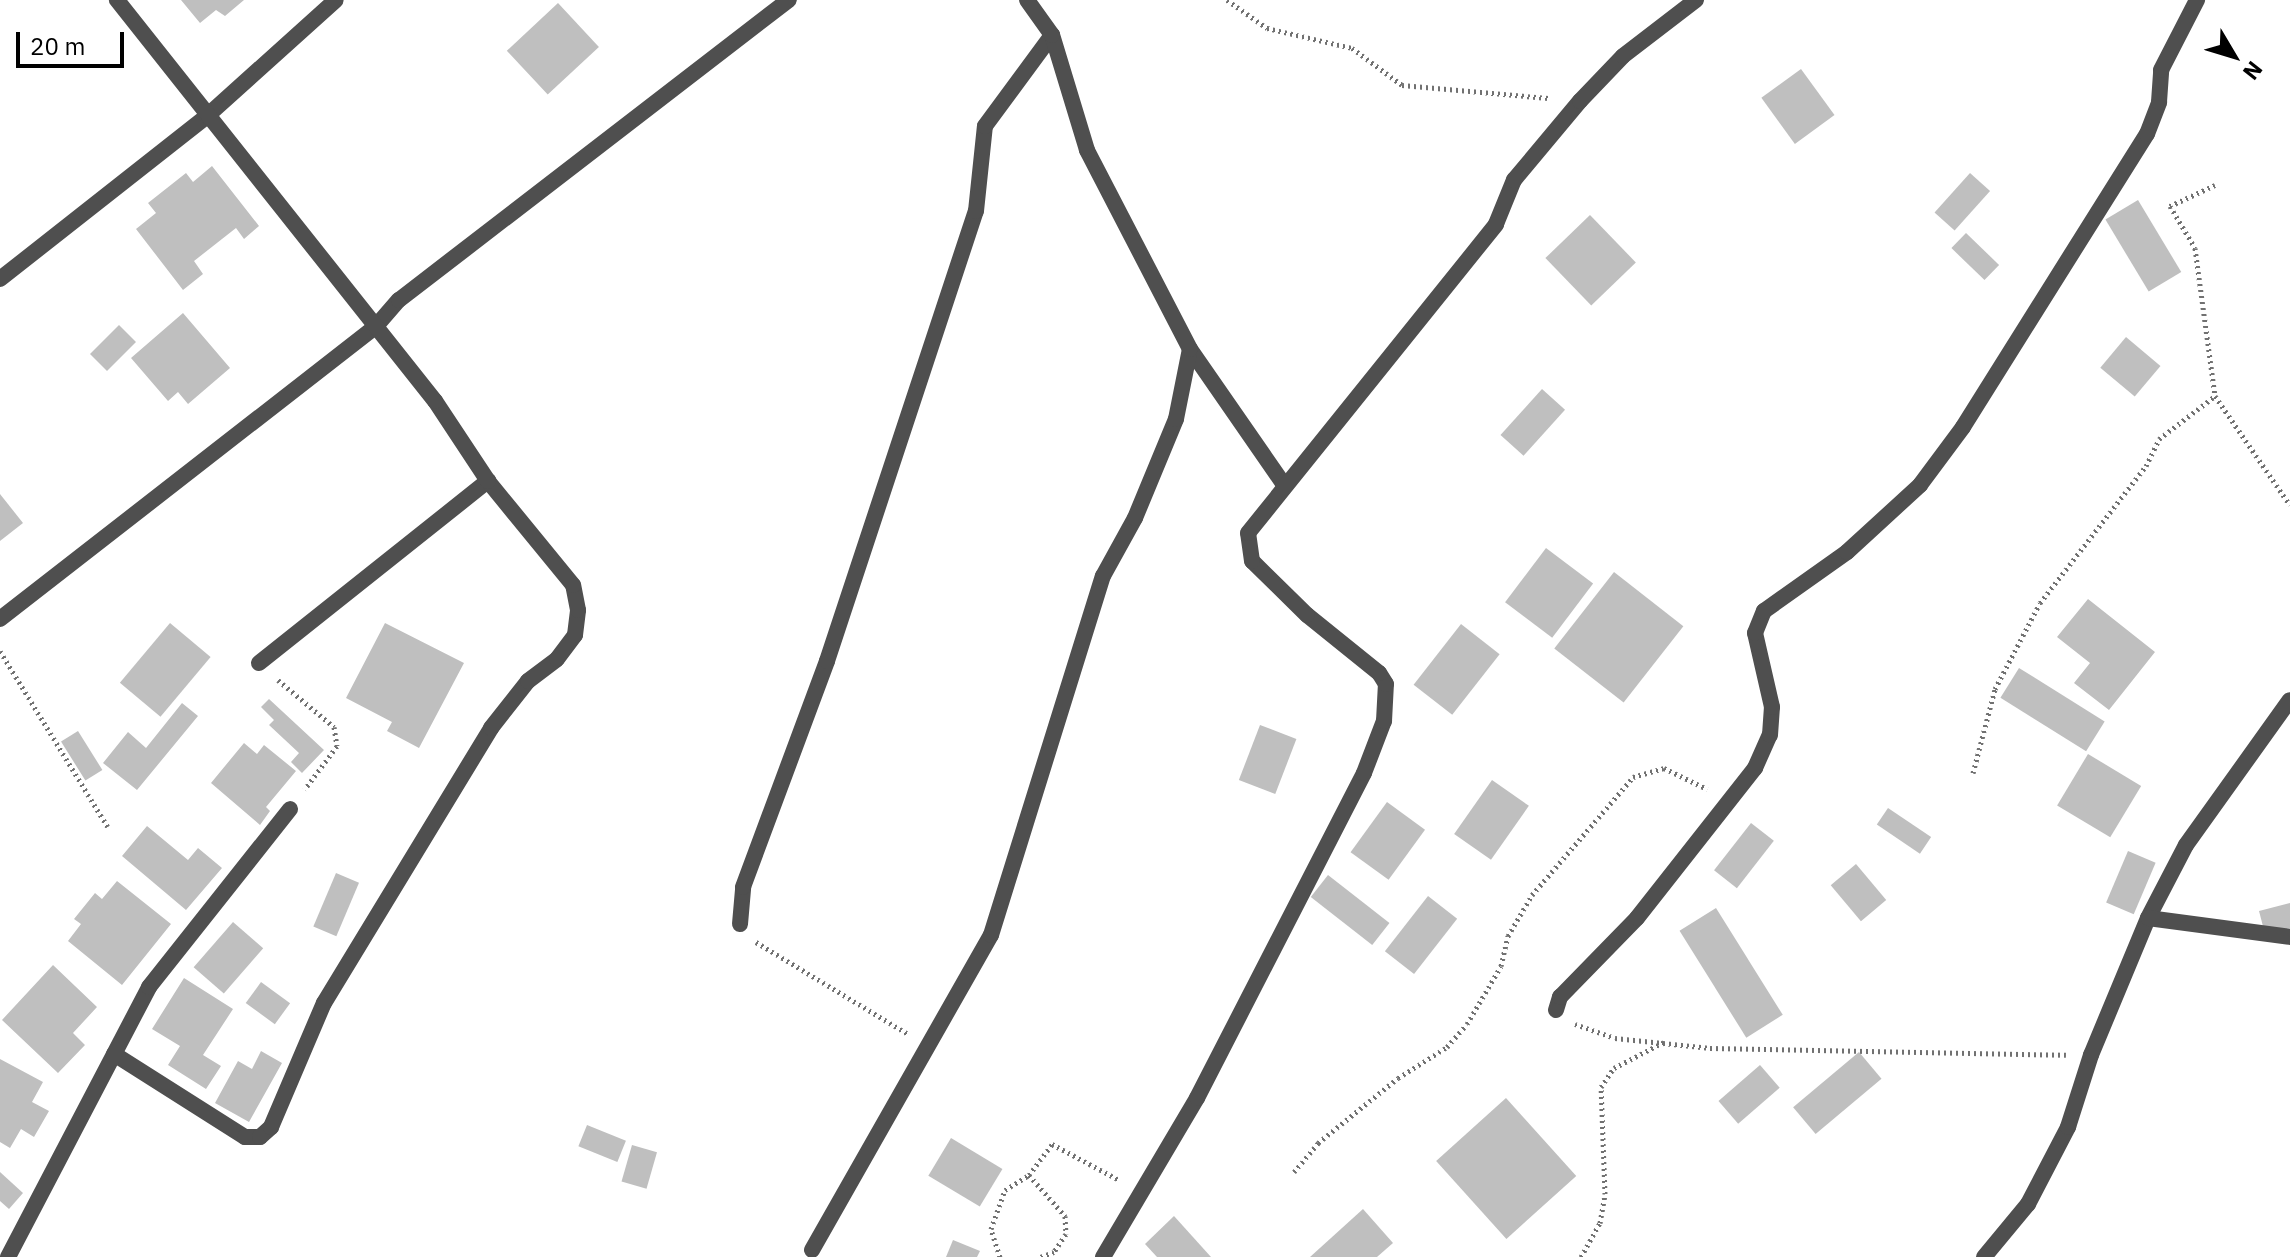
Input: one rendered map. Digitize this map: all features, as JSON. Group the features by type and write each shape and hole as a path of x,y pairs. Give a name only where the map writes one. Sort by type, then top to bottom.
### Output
{"street":[{"path":"114,1054 245,1137 260,1137 271,1127 324,1003 491,728 528,681 557,659 575,635 578,610 573,585 488,481 377,325 117,0"},
{"path":"0,279 207,116 336,0"},
{"path":"0,619 377,325 399,300 789,0"},
{"path":"1027,0 1052,35 1087,150 1190,349 1284,485"},
{"path":"1103,1257 1197,1098 1364,773 1384,721 1386,684 1379,673 1307,615 1252,561 1248,533 1284,485 1346,416 1462,260 1496,224 1514,180 1580,101 1623,56 1696,0"},
{"path":"1556,1010 1560,997 1590,961 1637,918 1755,768 1770,735 1772,707 1755,633 1764,611 1879,524 1920,485 1963,427 2147,134 2159,102 2161,70 2197,0"},
{"path":"740,924 743,887 827,661 976,211 985,126 1052,35"},
{"path":"812,1250 991,935 1103,576 1135,518 1176,419 1190,349"},
{"path":"259,663 488,481"},
{"path":"1984,1257 2035,1191 2068,1127 2091,1055 2148,918 2186,845 2290,700"},
{"path":"8,1257 149,987 290,809"},
{"path":"2148,918 2290,937"}],"path":[{"path":"1227,0 1267,28 1352,48 1402,85 1580,101"},
{"path":"2215,185 2170,206 2195,248 2215,396 2290,505"},
{"path":"1973,773 1995,689 2040,603 2146,466 2159,439 2215,396"},
{"path":"0,651 108,827"},
{"path":"259,663 334,727 337,746 290,809"},
{"path":"1294,1172 1318,1143 1398,1078 1447,1047 1467,1024 1501,966 1508,936 1532,895 1633,777 1664,768 1731,801"},
{"path":"740,924 765,951 926,1045"},
{"path":"1556,1010 1560,1018 1615,1038 1710,1048 2091,1055"},
{"path":"1581,1257 1600,1223 1605,1194 1601,1087 1614,1068 1664,1042"},
{"path":"1000,1257 991,1229 1005,1190 1029,1175 1052,1144 1094,1163 1140,1194"},
{"path":"1029,1175 1065,1216 1066,1234 1054,1252 1040,1257"}],"building":[{"path":"181,0 244,0 225,16 216,10 200,23"},
{"path":"558,3 599,47 548,95 507,51"},
{"path":"1801,69 1835,115 1795,144 1761,98"},
{"path":"212,166 259,226 244,239 236,228 194,261 203,274 183,290 136,229 156,213 148,203 186,173 193,182"},
{"path":"1970,173 1990,191 1955,230 1935,212"},
{"path":"2138,200 2181,272 2149,292 2105,220"},
{"path":"1590,215 1636,262 1591,306 1545,258"},
{"path":"1966,233 1999,265 1985,280 1951,248"},
{"path":"183,313 230,368 188,404 178,392 168,401 131,358"},
{"path":"119,325 136,342 107,371 90,354"},
{"path":"2126,337 2160,366 2135,397 2100,368"},
{"path":"1542,389 1565,410 1524,456 1501,435"},
{"path":"0,494 23,523 0,541"},
{"path":"1546,548 1593,584 1552,638 1505,602"},
{"path":"1614,572 1683,626 1624,703 1554,648"},
{"path":"2088,599 2155,652 2109,710 2074,683 2090,663 2057,637"},
{"path":"170,623 211,657 160,717 120,683"},
{"path":"385,623 464,663 419,748 387,731 392,722 346,698"},
{"path":"1461,624 1500,654 1452,715 1414,685"},
{"path":"2019,668 2105,722 2086,751 2000,698"},
{"path":"269,699 324,750 302,773 291,762 299,753 269,725 274,720 261,707"},
{"path":"182,703 198,716 137,790 103,763 128,732 146,748"},
{"path":"1260,725 1296,739 1275,794 1239,780"},
{"path":"78,731 102,770 85,781 61,742"},
{"path":"244,743 257,754 264,745 296,771 266,807 270,811 260,825 211,783"},
{"path":"2088,754 2141,786 2110,837 2057,805"},
{"path":"1492,780 1529,806 1491,860 1454,834"},
{"path":"1387,802 1425,830 1389,880 1351,852"},
{"path":"1888,808 1931,837 1920,854 1877,825"},
{"path":"1751,823 1774,841 1737,888 1714,870"},
{"path":"147,826 188,860 198,848 222,868 186,910 122,856"},
{"path":"2128,851 2156,863 2134,914 2106,903"},
{"path":"1856,864 1886,900 1861,921 1831,885"},
{"path":"336,873 359,883 336,936 313,926"},
{"path":"1328,875 1389,923 1372,945 1311,897"},
{"path":"117,881 171,924 122,985 68,941 81,924 74,919 95,893 102,899"},
{"path":"1428,896 1457,919 1414,974 1385,951"},
{"path":"2290,903 2290,929 2265,934 2259,911"},
{"path":"1716,908 1783,1015 1746,1038 1680,931"},
{"path":"233,922 263,948 224,994 194,967"},
{"path":"53,965 97,1007 73,1033 85,1045 58,1073 2,1020"},
{"path":"184,978 233,1009 203,1055 221,1066 206,1089 168,1065 180,1046 152,1029"},
{"path":"261,982 290,1003 275,1024 246,1003"},
{"path":"261,1051 282,1063 249,1122 215,1103 238,1061 252,1069"},
{"path":"1859,1052 1881,1079 1816,1134 1793,1107"},
{"path":"0,1059 43,1082 32,1102 49,1111 34,1137 21,1129 10,1148 0,1142"},
{"path":"1760,1065 1780,1088 1738,1124 1718,1101"},
{"path":"1506,1098 1576,1176 1506,1239 1436,1161"},
{"path":"587,1125 626,1141 617,1162 578,1146"},
{"path":"951,1138 1002,1169 980,1207 928,1176"},
{"path":"632,1145 657,1152 647,1189 622,1182"},
{"path":"0,1172 23,1193 9,1209 0,1201"},
{"path":"1363,1209 1393,1243 1377,1257 1310,1257"},
{"path":"1174,1216 1211,1257 1157,1257 1145,1244"},
{"path":"953,1240 980,1251 977,1257 946,1257"}]}
